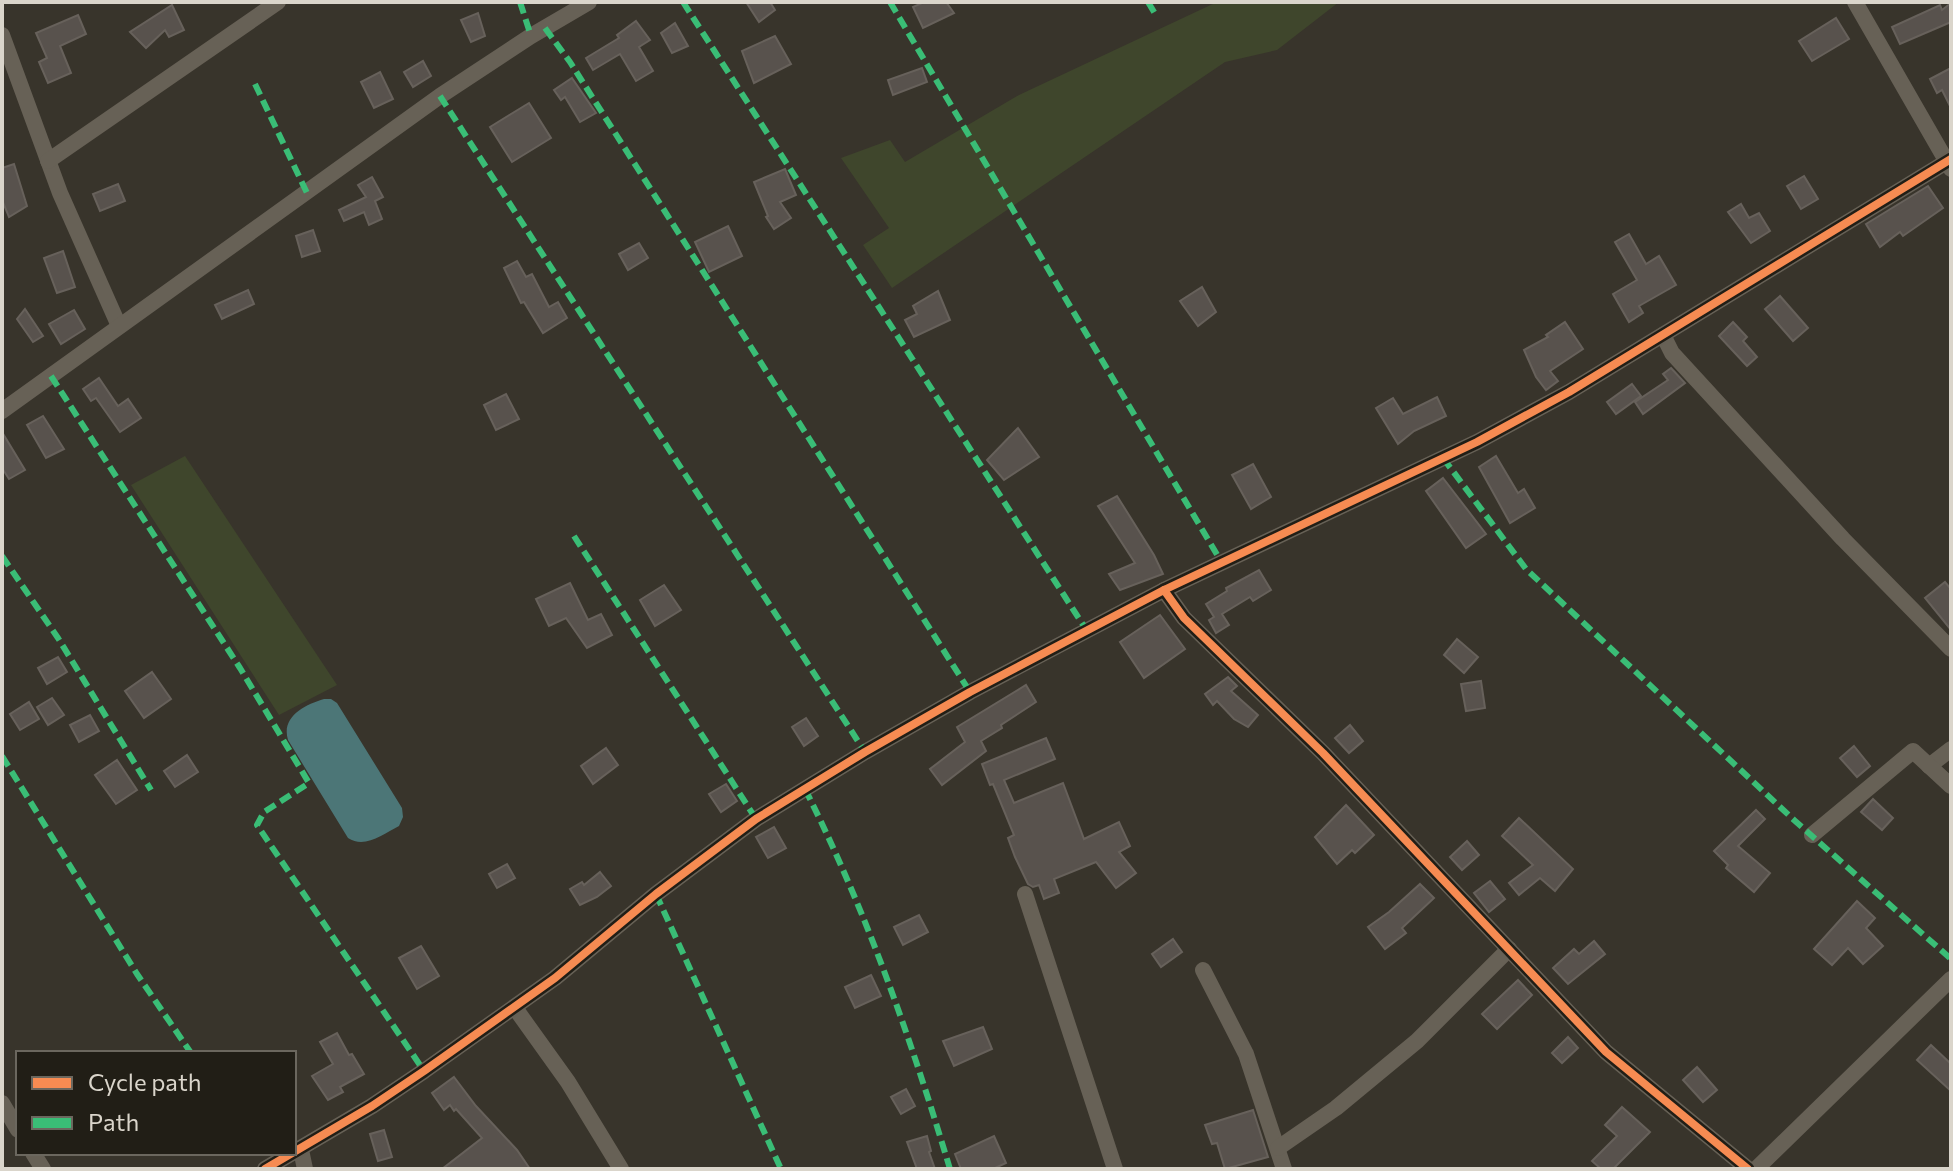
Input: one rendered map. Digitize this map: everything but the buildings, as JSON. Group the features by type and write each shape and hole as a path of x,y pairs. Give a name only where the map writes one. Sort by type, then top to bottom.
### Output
{"street":[{"path":"48,161 278,2"},
{"path":"2,411 440,96 589,2"},
{"path":"296,1153 385,1098 515,1008 656,894 756,819 970,692 1164,590 1477,442 1569,392 1950,163 1855,2"},
{"path":"4,47 48,161 119,326"},
{"path":"1663,335 1672,353 1832,527 1951,649"},
{"path":"1164,590 1184,618 1323,753 1606,1052 1748,1169"},
{"path":"1929,766 1951,749"},
{"path":"1812,835 1913,751 1951,786"},
{"path":"1025,894 1115,1169"},
{"path":"1278,1148 1336,1108 1417,1041 1509,949"},
{"path":"1203,970 1246,1054 1284,1169"},
{"path":"1756,1169 1951,979"},
{"path":"515,1008 568,1082 621,1169"},
{"path":"2,1103 16,1127"},
{"path":"301,1150 305,1169"},
{"path":"265,1169 292,1155"}],"green space":[{"path":"1217,2 1339,2 1277,50 1225,62 892,288 863,245 889,228 841,158 890,140 905,162 1019,95"},
{"path":"185,456 337,685 279,715 131,485"}],"water":[{"path":"324,699 337,703 402,808 403,817 399,826 374,839 361,842 348,838 288,740 288,725 296,713"}],"marked path":[{"path":"520,2 531,36"},
{"path":"683,2 1087,631"},
{"path":"890,2 1222,563"},
{"path":"1148,2 1157,17"},
{"path":"545,28 570,62 970,692"},
{"path":"255,84 307,193"},
{"path":"440,96 865,752"},
{"path":"51,376 240,668 309,783 264,812 257,825 424,1071"},
{"path":"1443,458 1526,569 1794,820 1951,959"},
{"path":"574,536 756,819"},
{"path":"2,556 58,638 151,790"},
{"path":"2,756 137,974 190,1051"},
{"path":"805,789 848,881 886,976 950,1169"},
{"path":"656,894 781,1169"}],"cycle path":[{"path":"296,1151 424,1071 555,978 656,894 756,819 865,752 970,692 1164,590 1477,442 1569,392 1951,159"},
{"path":"1164,590 1184,618 1323,753 1606,1052 1748,1169"},
{"path":"265,1169 289,1155"}]}
